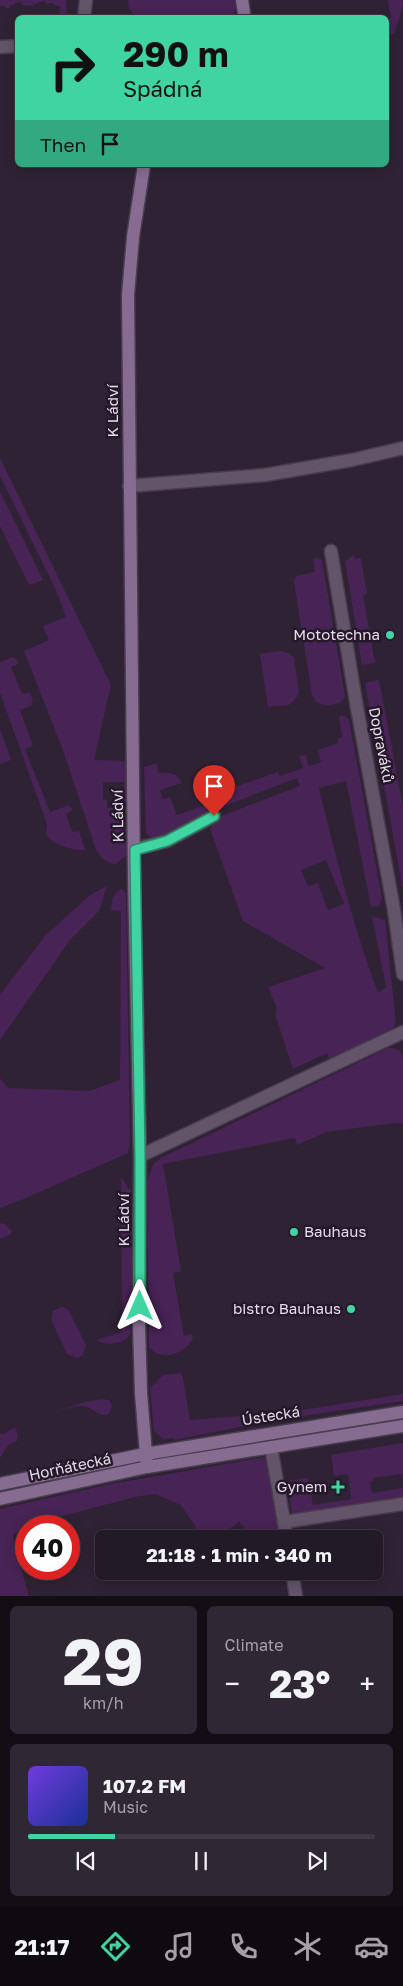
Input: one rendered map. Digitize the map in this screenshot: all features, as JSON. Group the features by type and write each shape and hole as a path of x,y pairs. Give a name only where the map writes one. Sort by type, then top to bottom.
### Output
{"street":[{"path":"84,15 86,0"},
{"path":"242,0 244,15"},
{"path":"0,47 15,46"},
{"name":"K Ládví","path":"144,167 133,237 128,295 129,486 140,1156 140,1325 147,1467"},
{"path":"129,486 265,475 352,460 403,448"},
{"name":"Dopraváků","path":"331,551 393,901 403,974"},
{"path":"135,850 167,841 214,816"},
{"path":"140,1156 403,1032"},
{"name":"Ústecká","path":"145,1454 403,1412"},
{"name":"Ústecká","path":"147,1467 403,1426"},
{"path":"271,1447 285,1530"},
{"name":"Horňátecká","path":"0,1484 145,1454"},
{"name":"Horňátecká","path":"0,1499 147,1467"},
{"path":"284,1522 403,1504"},
{"path":"293,1580 296,1596"}],"shaded area":[{"path":"0,0 66,0 67,15 59,15 60,6 53,3 46,4 45,1 34,4 34,6 22,5 21,2 10,5 10,8 0,6"},
{"path":"128,0 234,0 236,9 233,15 132,15 132,10 129,10"},
{"path":"388,0 403,0 395,33 389,35 389,18 391,18"},
{"path":"0,458 111,685 94,760 127,761 127,855 115,864 103,858 95,847 64,753 24,651 49,640 43,626 66,617 55,588 0,476","holes":["103,782 124,782 124,805 115,805 115,808 107,808 107,800 103,800"]},
{"path":"0,491 43,580 29,585 0,526"},
{"path":"354,555 355,559 361,558 367,594 363,595 375,663 362,665 345,561"},
{"path":"313,558 322,560 345,696 341,702 333,705 320,704 312,695 294,582 296,576 315,572"},
{"path":"280,651 289,653 294,658 299,691 297,697 289,705 268,707 260,654"},
{"path":"13,657 17,660 18,664 11,667 22,694 30,692 33,701 31,706 20,710 33,746 25,749 50,812 69,805 73,810 66,814 72,832 79,831 85,850 59,845 46,834 47,824 0,693 0,662"},
{"path":"379,680 403,806 403,890 365,683"},
{"path":"339,716 345,716 349,720 382,898 379,906 371,907 346,781 319,788 353,917 378,993 386,987 372,916 385,920 396,1023 392,1030 329,1059 327,1053 293,1069 275,1014 277,1008 268,987 325,968 243,921 210,829 216,818 300,786 297,778 214,810 166,838 150,837 146,834 144,767 157,763 158,773 178,776 182,783 160,790 163,799 170,797 177,815 225,798 223,791 278,772 280,776 303,768 299,756 306,755 309,766 321,762 318,750 338,743 338,739 342,737","holes":["326,860 344,904 328,910 318,883 308,886 301,870"]},
{"path":"0,729 11,760 0,764"},
{"path":"107,886 99,911 70,940 0,1040 0,995 46,935 90,895"},
{"path":"122,889 126,894 130,1143 128,1153 0,1208 0,1078 8,1088 89,1091 120,1080 121,911 111,910 114,895"},
{"path":"388,1048 398,1050 403,1057 403,1125 401,1123 394,1123 326,1132 297,1145 295,1138 163,1164 181,1271 173,1273 184,1336 192,1334 193,1339 184,1349 172,1355 154,1352 149,1347 147,1180 154,1163"},
{"path":"121,1178 128,1189 131,1189 133,1321 130,1321 128,1338 109,1344 96,1340 122,1332"},
{"path":"0,1223 5,1224 12,1231 11,1234 0,1239"},
{"path":"62,1307 68,1309 86,1345 83,1355 77,1358 67,1354 51,1320 53,1311"},
{"path":"182,1373 190,1420 289,1412 403,1394 403,1401 270,1421 175,1440 173,1438 163,1439 154,1431 150,1388 163,1375"},
{"path":"101,1399 109,1400 112,1406 107,1415 100,1414 84,1406 72,1407 53,1413 81,1403"},
{"path":"16,1428 17,1440 7,1447 0,1458 0,1434 5,1434 11,1429"},
{"path":"403,1443 403,1477 402,1474 373,1478 373,1481 370,1482 372,1493 403,1488 403,1497 292,1514 288,1481 308,1478 313,1505 351,1499 348,1474 334,1476 331,1455"},
{"path":"264,1457 269,1465 279,1530 247,1530 239,1522 228,1530 198,1530 181,1505 155,1494 135,1497 66,1515 15,1515 15,1533 13,1535 15,1544 15,1580 24,1580 29,1596 0,1596 0,1509 106,1485"}],"place":[{"name":"Mototechna","path":"390,635"},
{"name":"Bauhaus","path":"294,1232"},
{"name":"bistro Bauhaus","path":"351,1309"},
{"name":"Gynem","path":"338,1487"}],"route":[{"path":"140,1306 139,1032 135,948 135,850 167,841 214,816"}]}
